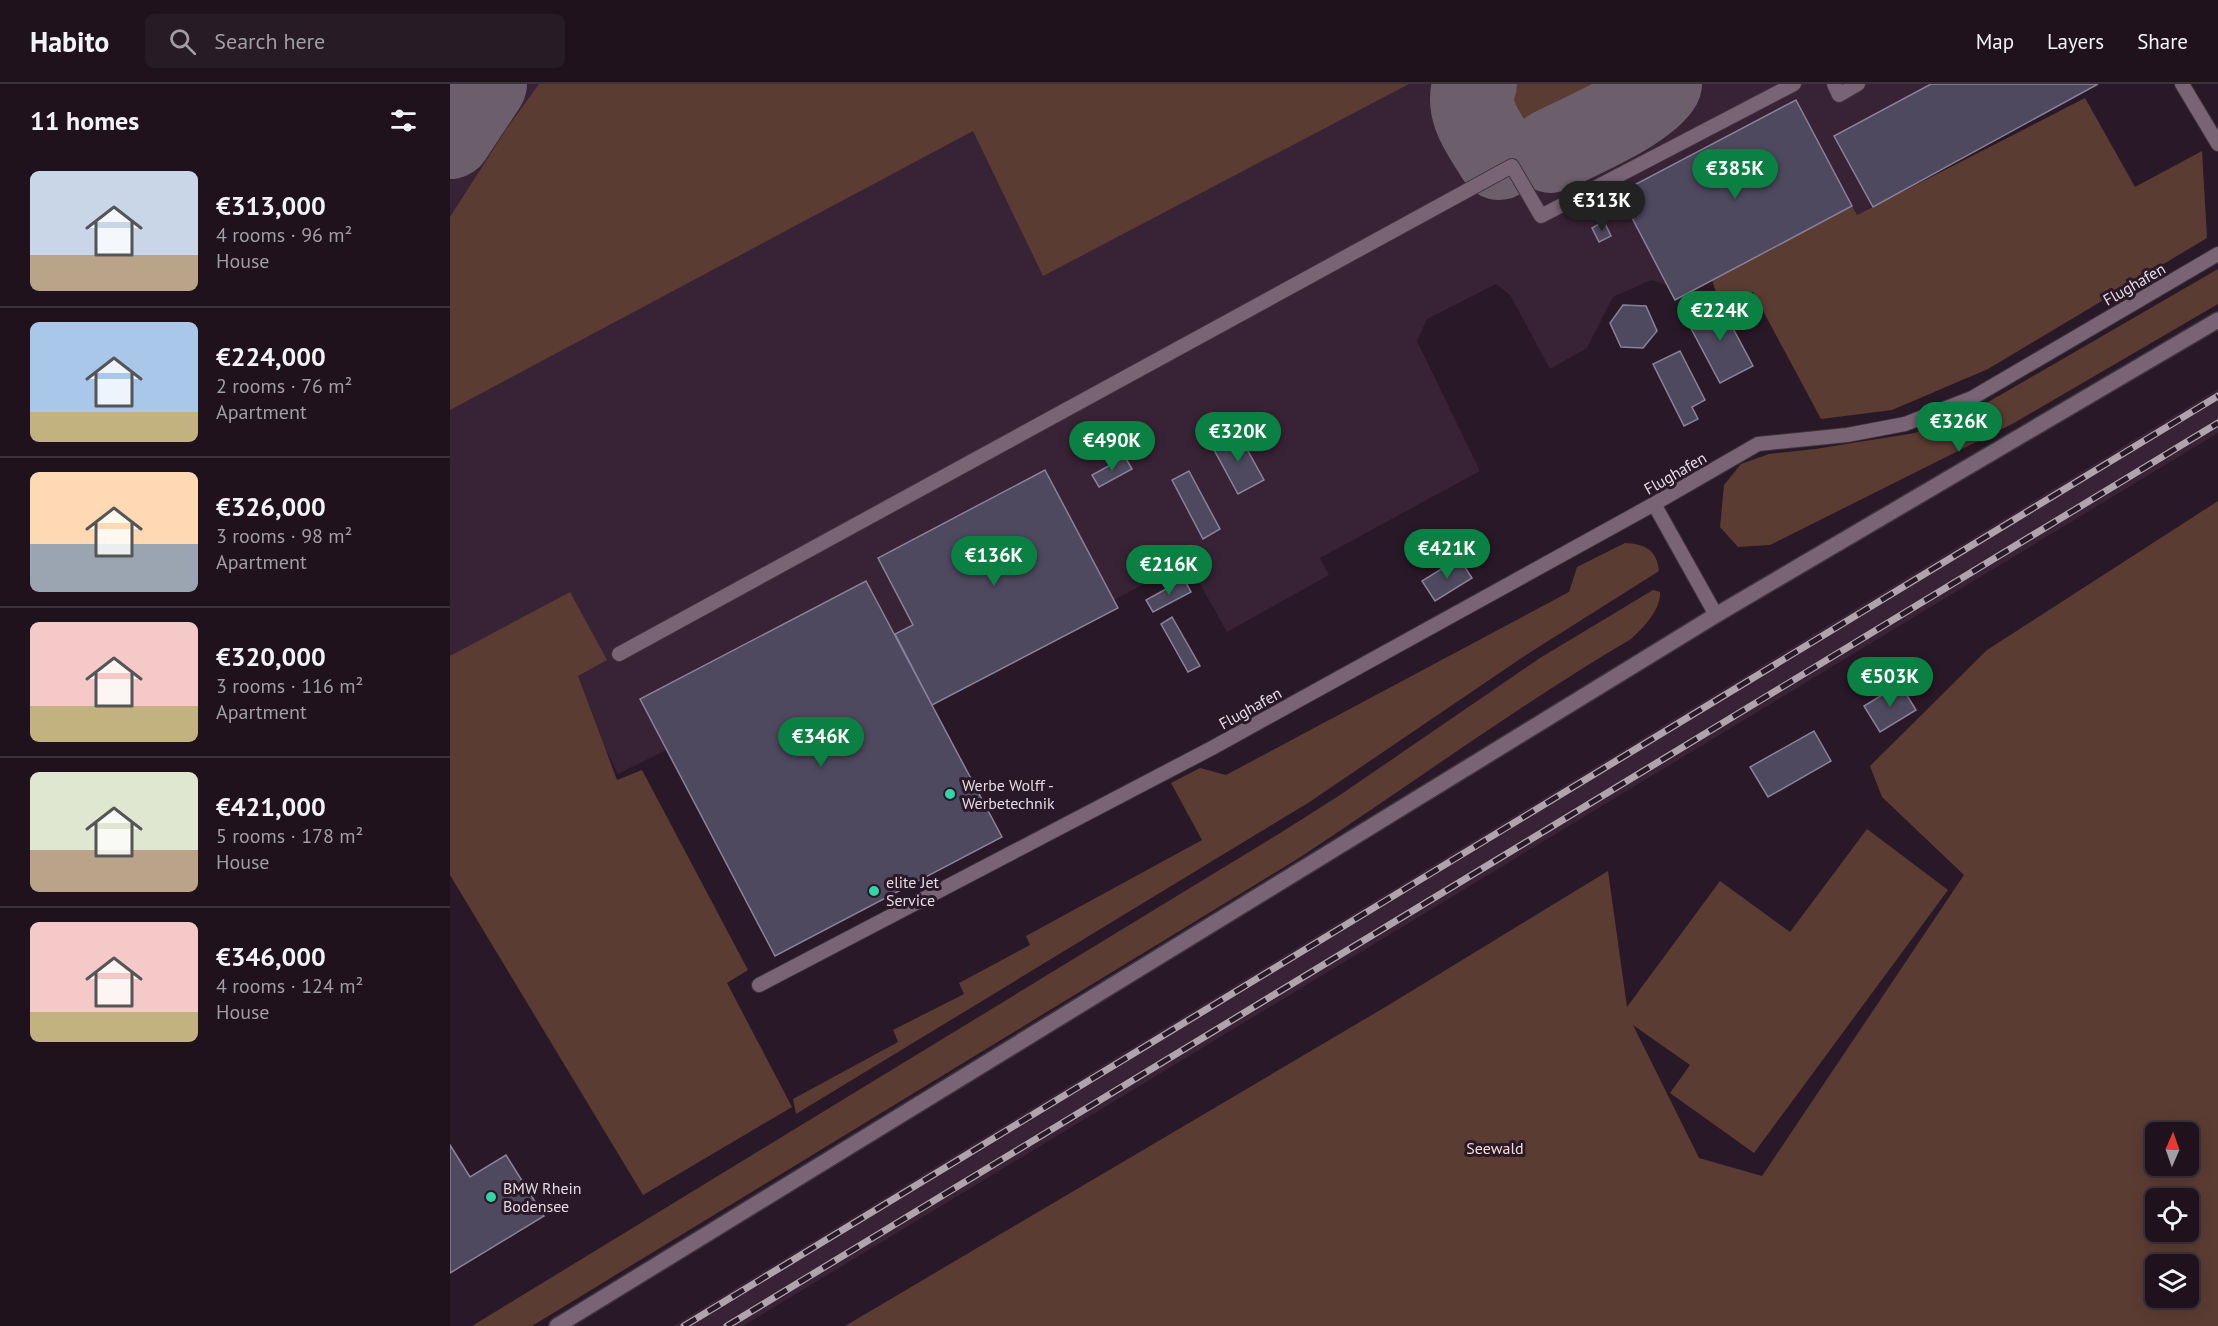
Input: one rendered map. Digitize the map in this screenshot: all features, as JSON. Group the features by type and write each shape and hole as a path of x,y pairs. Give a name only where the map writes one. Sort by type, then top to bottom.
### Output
{"street":[{"path":"556,1326 1716,615 2218,320"}],"lane":[{"path":"619,654 1512,166 1541,216 1794,84"},
{"path":"1834,84 1839,95 1858,84"},
{"path":"2182,84 2218,144"},
{"name":"Flughafen","path":"759,985 1166,773 1654,504 1758,444 1847,435 1905,424 1972,398 2218,254"},
{"path":"1654,504 1690,564 1716,615"}],"shaded area":[{"path":"450,84 2098,84 1857,215 1851,207 1675,300 1668,285 1651,280 1613,297 1587,348 1550,369 1510,295 1496,284 1427,319 1417,341 1480,471 1320,558 1329,575 1227,632 1187,561 1114,600 1118,608 932,705 895,635 618,774 552,642 450,695"},
{"path":"2218,389 2218,433 743,1326 673,1326"}],"green space":[{"path":"539,84 1409,84 1043,276 973,131 450,410 450,217 507,128"},
{"path":"1505,84 1634,84 1505,151 1486,109 1492,90"},
{"path":"2085,98 2135,187 2202,151 2207,238 1988,369 1892,410 1821,419 1753,292 1719,302 1712,280 1852,206 1857,215"},
{"path":"2218,269 2218,304 2014,423 1770,545 1738,547 1720,527 1724,485 1741,464 1769,454 1915,433 1983,405"},
{"name":"Seewald","path":"2218,501 2218,1326 845,1326 1387,1006 1608,871 1627,1007 1720,881 1790,932 1867,829 1948,890 1754,1153 1670,1093 1690,1065 1633,1025 1699,1158 1762,1176 1964,875 1882,797 1870,766 1987,650"},
{"path":"1625,543 1644,546 1648,549 1656,557 1659,571 1523,657 1308,803 796,1114 793,1099 898,1042 893,1030 964,994 959,983 1030,945 1026,936 1202,840 1171,783 1200,768 1226,775 1569,592 1577,567"},
{"path":"1653,590 1660,592 1658,605 1646,624 1631,639 1505,719 1299,858 532,1326 472,1326 1285,830 1540,658"},
{"path":"570,592 607,660 578,676 617,780 642,770 748,970 727,983 792,1107 643,1195 450,875 450,656"}],"building":[{"path":"1931,84 2098,84 1873,207 1834,136"},
{"path":"1796,100 1852,206 1675,300 1619,193"},
{"path":"1604,221 1611,236 1599,242 1592,228"},
{"path":"1719,302 1753,366 1720,383 1686,319"},
{"path":"1623,305 1646,306 1657,331 1643,348 1621,347 1610,323"},
{"path":"1680,351 1705,400 1692,407 1698,419 1684,426 1653,364"},
{"path":"1238,433 1264,480 1238,494 1212,446"},
{"path":"1125,457 1132,469 1099,487 1092,475"},
{"path":"1045,470 1118,608 932,705 895,634 913,625 878,558"},
{"path":"1189,471 1220,529 1203,539 1172,480"},
{"path":"1459,558 1472,578 1435,601 1422,581"},
{"path":"1184,579 1191,592 1153,612 1146,600"},
{"path":"866,581 1002,837 775,956 640,699"},
{"path":"1172,617 1200,666 1188,672 1161,624"},
{"path":"1900,684 1916,710 1880,732 1864,706"},
{"path":"1814,731 1831,761 1768,797 1750,767"},
{"name":"BMW Rhein Bodensee","path":"450,1145 470,1177 506,1155 544,1216 450,1273"}],"taxiway":[{"path":"450,137 485,84"},
{"path":"1475,84 1472,94 1474,113 1499,158"},
{"path":"1551,151 1641,103 1660,84"}],"railway":[{"path":"684,1326 2218,396"},
{"path":"727,1326 2218,423"}],"place":[{"name":"Werbe Wolff - Werbetechnik","path":"950,794"},
{"name":"elite Jet Service","path":"874,891"},
{"name":"BMW Rhein Bodensee","path":"491,1197"}]}
